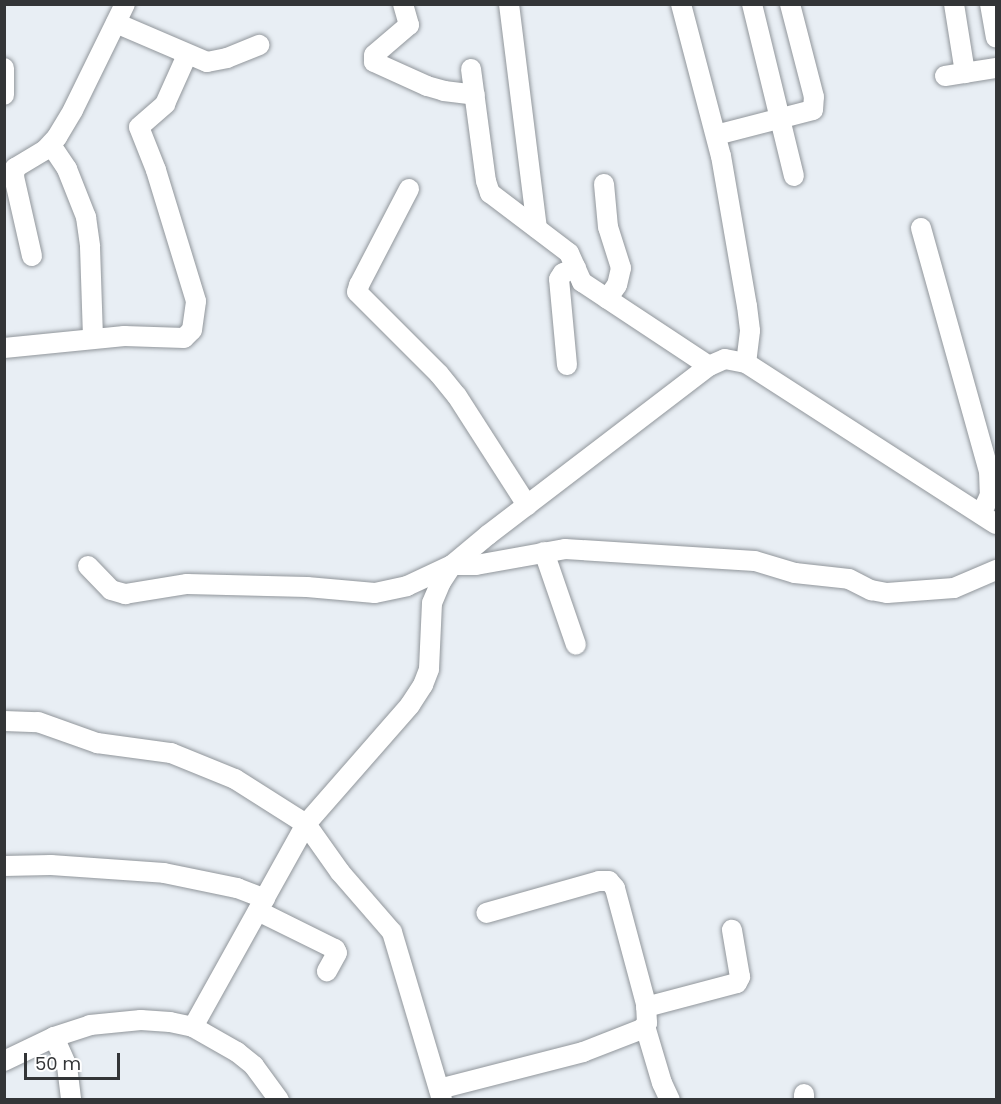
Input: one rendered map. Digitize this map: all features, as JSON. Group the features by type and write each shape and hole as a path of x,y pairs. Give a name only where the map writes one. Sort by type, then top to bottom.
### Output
{"street":[{"path":"32,256 14,172 17,166 51,145 73,110 125,4"},
{"path":"403,4 409,25 374,55 373,60 435,89 475,95"},
{"path":"509,4 537,228"},
{"path":"681,4 716,135 747,306 750,331 746,363"},
{"path":"752,4 782,119 794,176"},
{"path":"716,135 810,112 815,105 790,4"},
{"path":"954,4 965,73"},
{"path":"990,4 996,38"},
{"path":"116,23 187,55 213,62 260,45"},
{"path":"4,348 124,336 184,338 192,330 196,301 156,170 139,127 165,104 187,55"},
{"path":"4,68 4,95"},
{"path":"945,76 996,68"},
{"path":"471,69 486,181 490,193 569,253 582,282 709,366"},
{"path":"51,145 68,169 86,217 90,247 93,338"},
{"path":"604,184 608,227 621,268 617,285 607,299"},
{"path":"410,189 357,292 439,374 457,396 526,505"},
{"path":"921,228 990,471 989,519"},
{"path":"567,365 558,285 560,275 576,268"},
{"path":"88,566 111,591 125,594 187,584 307,587 375,593 407,586 452,566 526,505 709,366 725,359 746,363 989,519"},
{"path":"452,566 476,565 544,552 588,550 755,561 795,573 849,579 871,590 887,593 954,588 996,570"},
{"path":"544,552 576,645"},
{"path":"194,1027 306,824 410,705 423,686 429,669 432,603 441,582 452,566"},
{"path":"4,722 38,722 97,743 158,750 183,757 235,779 306,824 340,872 392,932 441,1094 583,1052 612,1041 646,1017 737,983 740,977 732,930"},
{"path":"4,867 51,865 164,873 237,888 335,949 337,953 327,972"},
{"path":"486,913 599,881 609,881 615,888 662,1083 670,1100"},
{"path":"4,1061 58,1045 90,1025 141,1020 194,1027 218,1039 246,1059 279,1100"},
{"path":"58,1045 69,1077 71,1100"}]}
